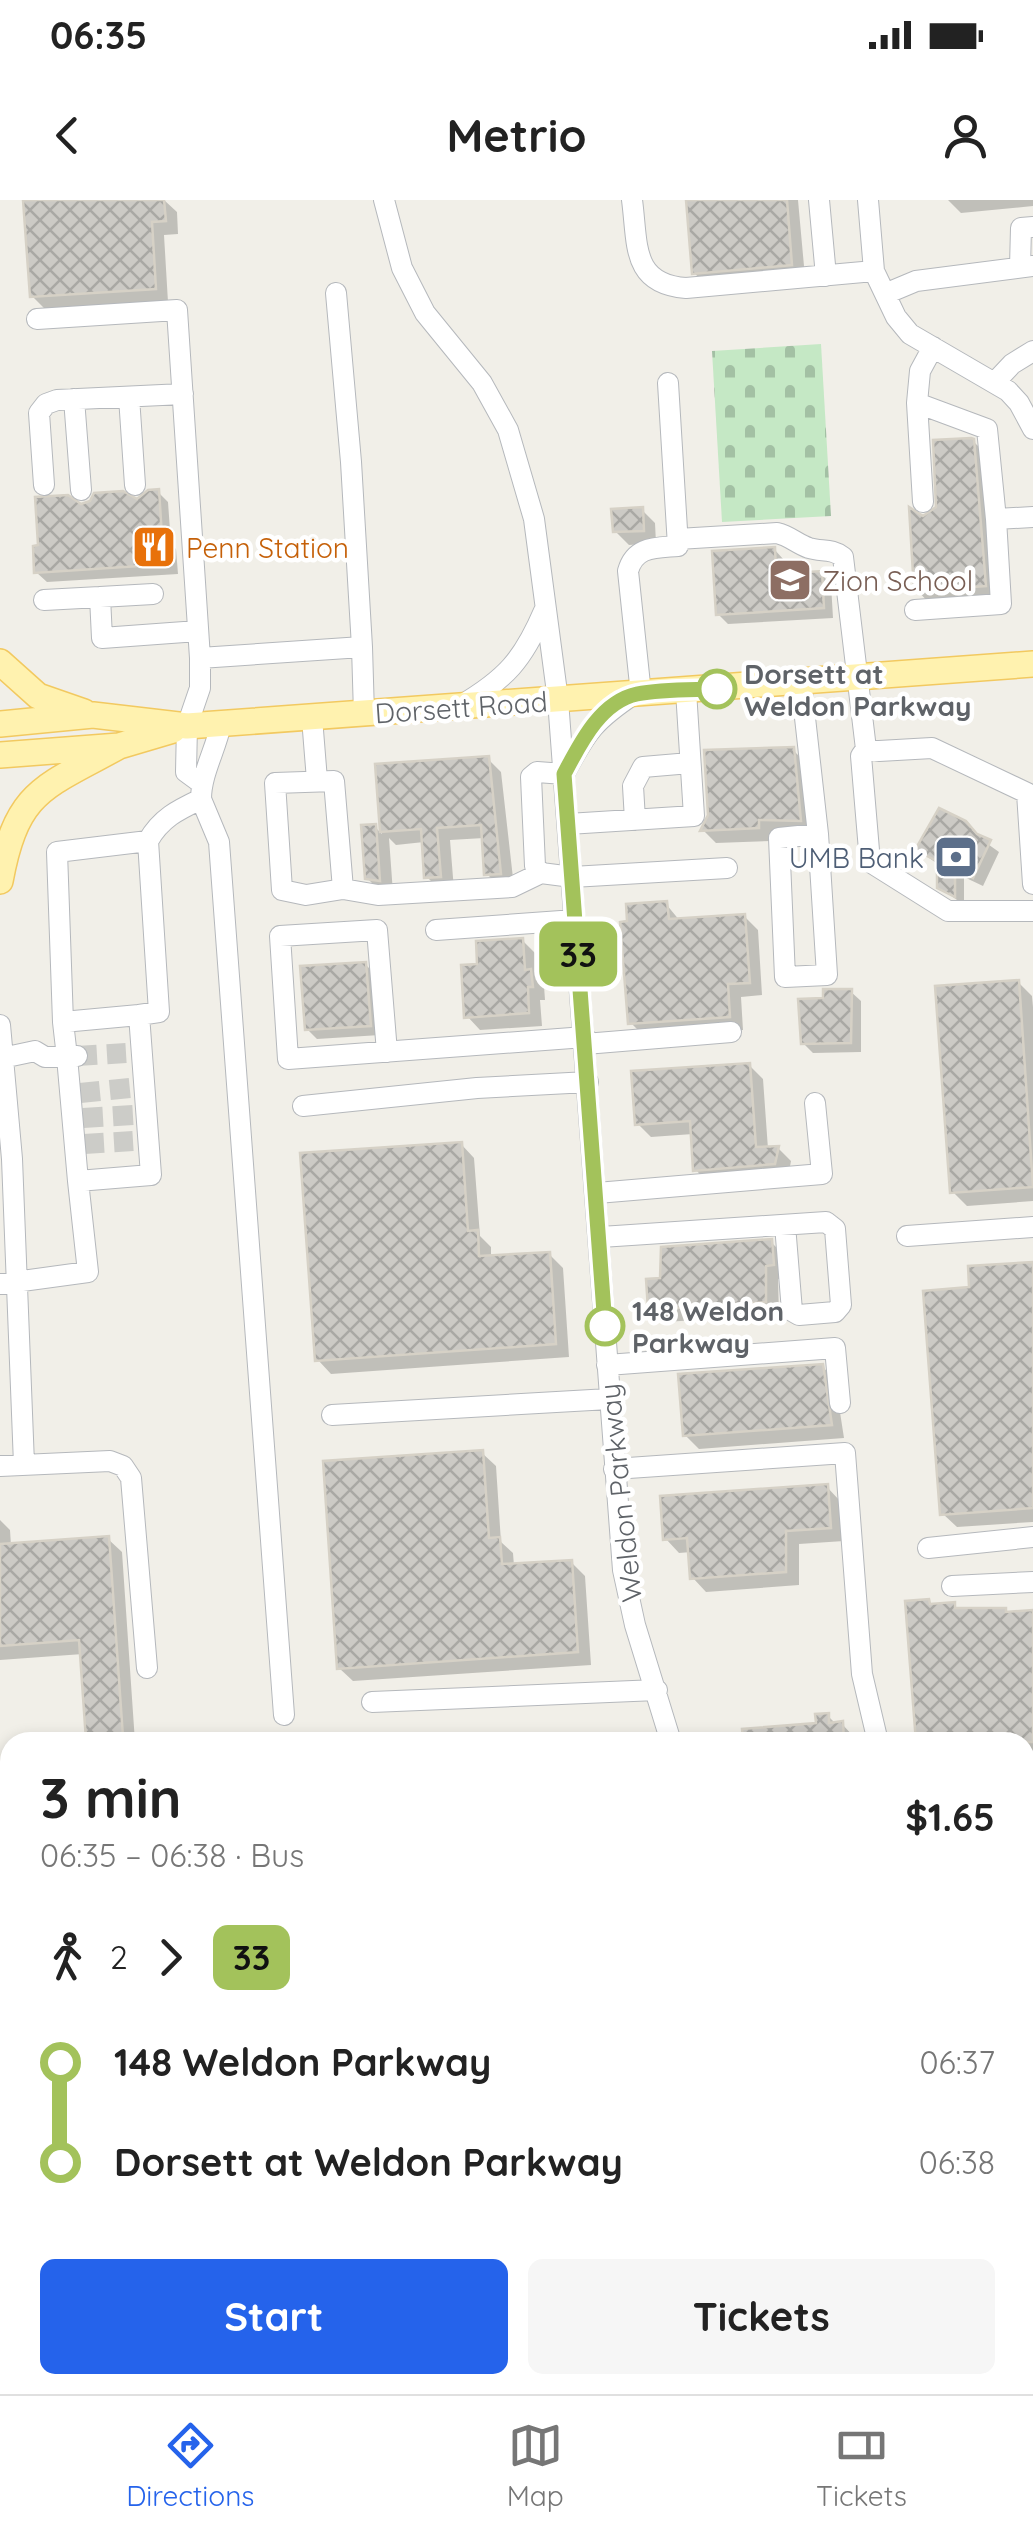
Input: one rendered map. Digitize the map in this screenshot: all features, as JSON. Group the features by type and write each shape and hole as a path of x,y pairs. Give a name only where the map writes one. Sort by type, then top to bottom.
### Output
{"main road":[{"path":"0,662 38,696 93,716"},
{"name":"Dorsett Road","path":"0,724 93,716 187,726 1033,664"},
{"name":"Dorsett Road","path":"0,755 119,746 187,726"},
{"path":"0,881 14,826 26,805 48,785 119,746"}],"street":[{"name":"Weldon Parkway","path":"384,200 402,268 425,313 482,383 508,430 534,519 558,700 623,1570 635,1625 668,1732"},
{"path":"632,200 640,260 646,274 668,287 874,271"},
{"path":"819,200 826,276"},
{"path":"868,200 874,271 896,317 910,334 995,382 1019,403 1033,429"},
{"path":"886,294 916,281 1026,267 1021,228 1033,226"},
{"path":"336,292 349,431 364,714"},
{"path":"36,319 176,310 200,658 200,688 187,726 186,772 201,791 218,842 284,1715"},
{"path":"923,502 916,403 920,371 934,347"},
{"path":"995,382 1012,364 1033,352"},
{"path":"541,873 535,866 530,777 537,772 564,774 585,734 600,717 637,694 628,571 632,557 643,549 678,546 668,384"},
{"path":"44,485 39,412 46,404 183,394"},
{"path":"129,397 135,485"},
{"path":"74,400 81,490"},
{"path":"915,610 1002,604 987,429 916,403"},
{"path":"996,519 1033,517"},
{"path":"678,540 777,534 810,548 833,550 843,557 866,749 862,756 870,862 948,911 1033,911"},
{"path":"44,600 153,594"},
{"path":"100,597 102,638 198,632"},
{"path":"456,708 492,687 516,666 544,609"},
{"path":"200,658 362,647"},
{"path":"801,682 818,834 828,975 785,978 779,838 818,834"},
{"path":"568,824 694,816 686,691"},
{"path":"312,718 317,780"},
{"path":"63,1022 160,1012 148,842 157,824 201,791 221,724"},
{"path":"866,749 932,748 1027,793 1033,884"},
{"path":"635,820 633,786 643,767 690,763"},
{"path":"344,889 334,781 275,783 282,890 306,895 344,889 378,896 512,887 541,873 572,877 727,868"},
{"path":"6,1281 88,1272 78,1181 80,1145 72,1056 63,1022 57,852 148,842"},
{"path":"436,930 575,920"},
{"path":"387,1052 377,930 280,936 288,1059 731,1032"},
{"path":"78,1181 152,1175 142,1141 137,1087 134,1052 138,1015"},
{"path":"0,1026 10,1058 12,1159 6,1281 24,1464"},
{"path":"10,1058 24,1065 37,1064 45,1056 72,1056"},
{"path":"303,1106 477,1088 588,1082"},
{"path":"597,1193 822,1174 815,1103"},
{"path":"0,1187 12,1159"},
{"path":"600,1237 826,1222 835,1229 841,1305 835,1312 800,1315 792,1311 785,1225"},
{"path":"907,1236 1033,1227"},
{"path":"608,1365 835,1348 840,1403"},
{"path":"332,1415 610,1399"},
{"path":"614,1469 845,1453 862,1674 876,1732"},
{"path":"0,1466 110,1461 124,1466 132,1478 147,1668"},
{"path":"928,1548 1033,1537"},
{"path":"952,1586 1033,1582"},
{"path":"372,1702 657,1690"}],"green space":[{"path":"821,344 831,516 722,522 712,351"}],"building":[{"path":"23,200 164,200 166,221 152,222 156,289 30,297"},
{"path":"686,200 787,200 792,265 692,274"},
{"path":"971,438 986,586 914,591 909,507 923,516 936,507 933,440"},
{"path":"159,489 162,537 167,537 169,564 34,573 33,546 38,545 35,497 68,495 81,504 90,501 94,493 123,491 137,499 148,490"},
{"path":"643,507 644,531 613,532 611,509"},
{"path":"775,547 776,574 822,571 824,608 716,615 712,551"},
{"path":"794,747 801,821 759,820 759,828 700,831 708,815 704,750"},
{"path":"489,756 501,874 484,875 481,825 437,828 441,877 424,878 421,829 380,832 375,764"},
{"name":"UMB Bank","path":"939,808 966,821 977,834 991,840 973,878 955,869 955,897 937,888 937,861 915,850"},
{"path":"376,824 380,881 365,879 361,825"},
{"path":"667,901 669,919 745,914 750,983 728,984 730,1017 628,1024 620,922 627,921 626,904"},
{"path":"523,938 525,970 531,969 533,987 528,987 529,1013 464,1018 461,965 477,964 476,941"},
{"path":"366,962 371,1026 305,1030 300,966"},
{"path":"1019,980 1033,1187 950,1193 935,986"},
{"path":"823,989 852,989 851,1043 801,1044 798,999 823,998"},
{"path":"750,1063 756,1147 779,1146 775,1164 693,1171 690,1121 635,1125 631,1071"},
{"path":"462,1142 468,1231 478,1230 479,1256 550,1252 556,1344 315,1361 300,1153"},
{"path":"772,1239 774,1265 766,1266 766,1302 648,1310 646,1279 660,1278 661,1247"},
{"path":"1033,1262 1033,1508 940,1515 923,1291 969,1287 968,1266"},
{"path":"823,1364 832,1425 683,1436 678,1374"},
{"path":"483,1450 489,1538 500,1537 502,1564 572,1560 578,1652 337,1669 323,1461"},
{"path":"828,1484 831,1528 786,1531 786,1572 690,1579 687,1538 663,1540 660,1496"},
{"path":"109,1536 123,1732 85,1732 79,1640 0,1646 0,1544"},
{"path":"929,1599 930,1604 955,1602 955,1608 1006,1608 1006,1612 1033,1610 1033,1732 915,1732 905,1601"},
{"path":"829,1713 829,1723 843,1721 844,1732 742,1732 742,1729 816,1723 815,1714"}],"tunnel":[{"path":"77,1056 126,1053"},
{"path":"80,1093 130,1088"},
{"path":"83,1118 133,1115"},
{"path":"84,1144 133,1141"}],"bus line":[{"name":"33","path":"605,1326 564,774 585,734 600,717 634,694 717,689"}],"place":[{"name":"Penn Station","path":"154,547"},
{"name":"Zion School","path":"790,580"},
{"name":"Dorsett at Weldon Parkway","path":"717,689"},
{"name":"UMB Bank","path":"956,857"},
{"name":"148 Weldon Parkway","path":"605,1326"}]}
